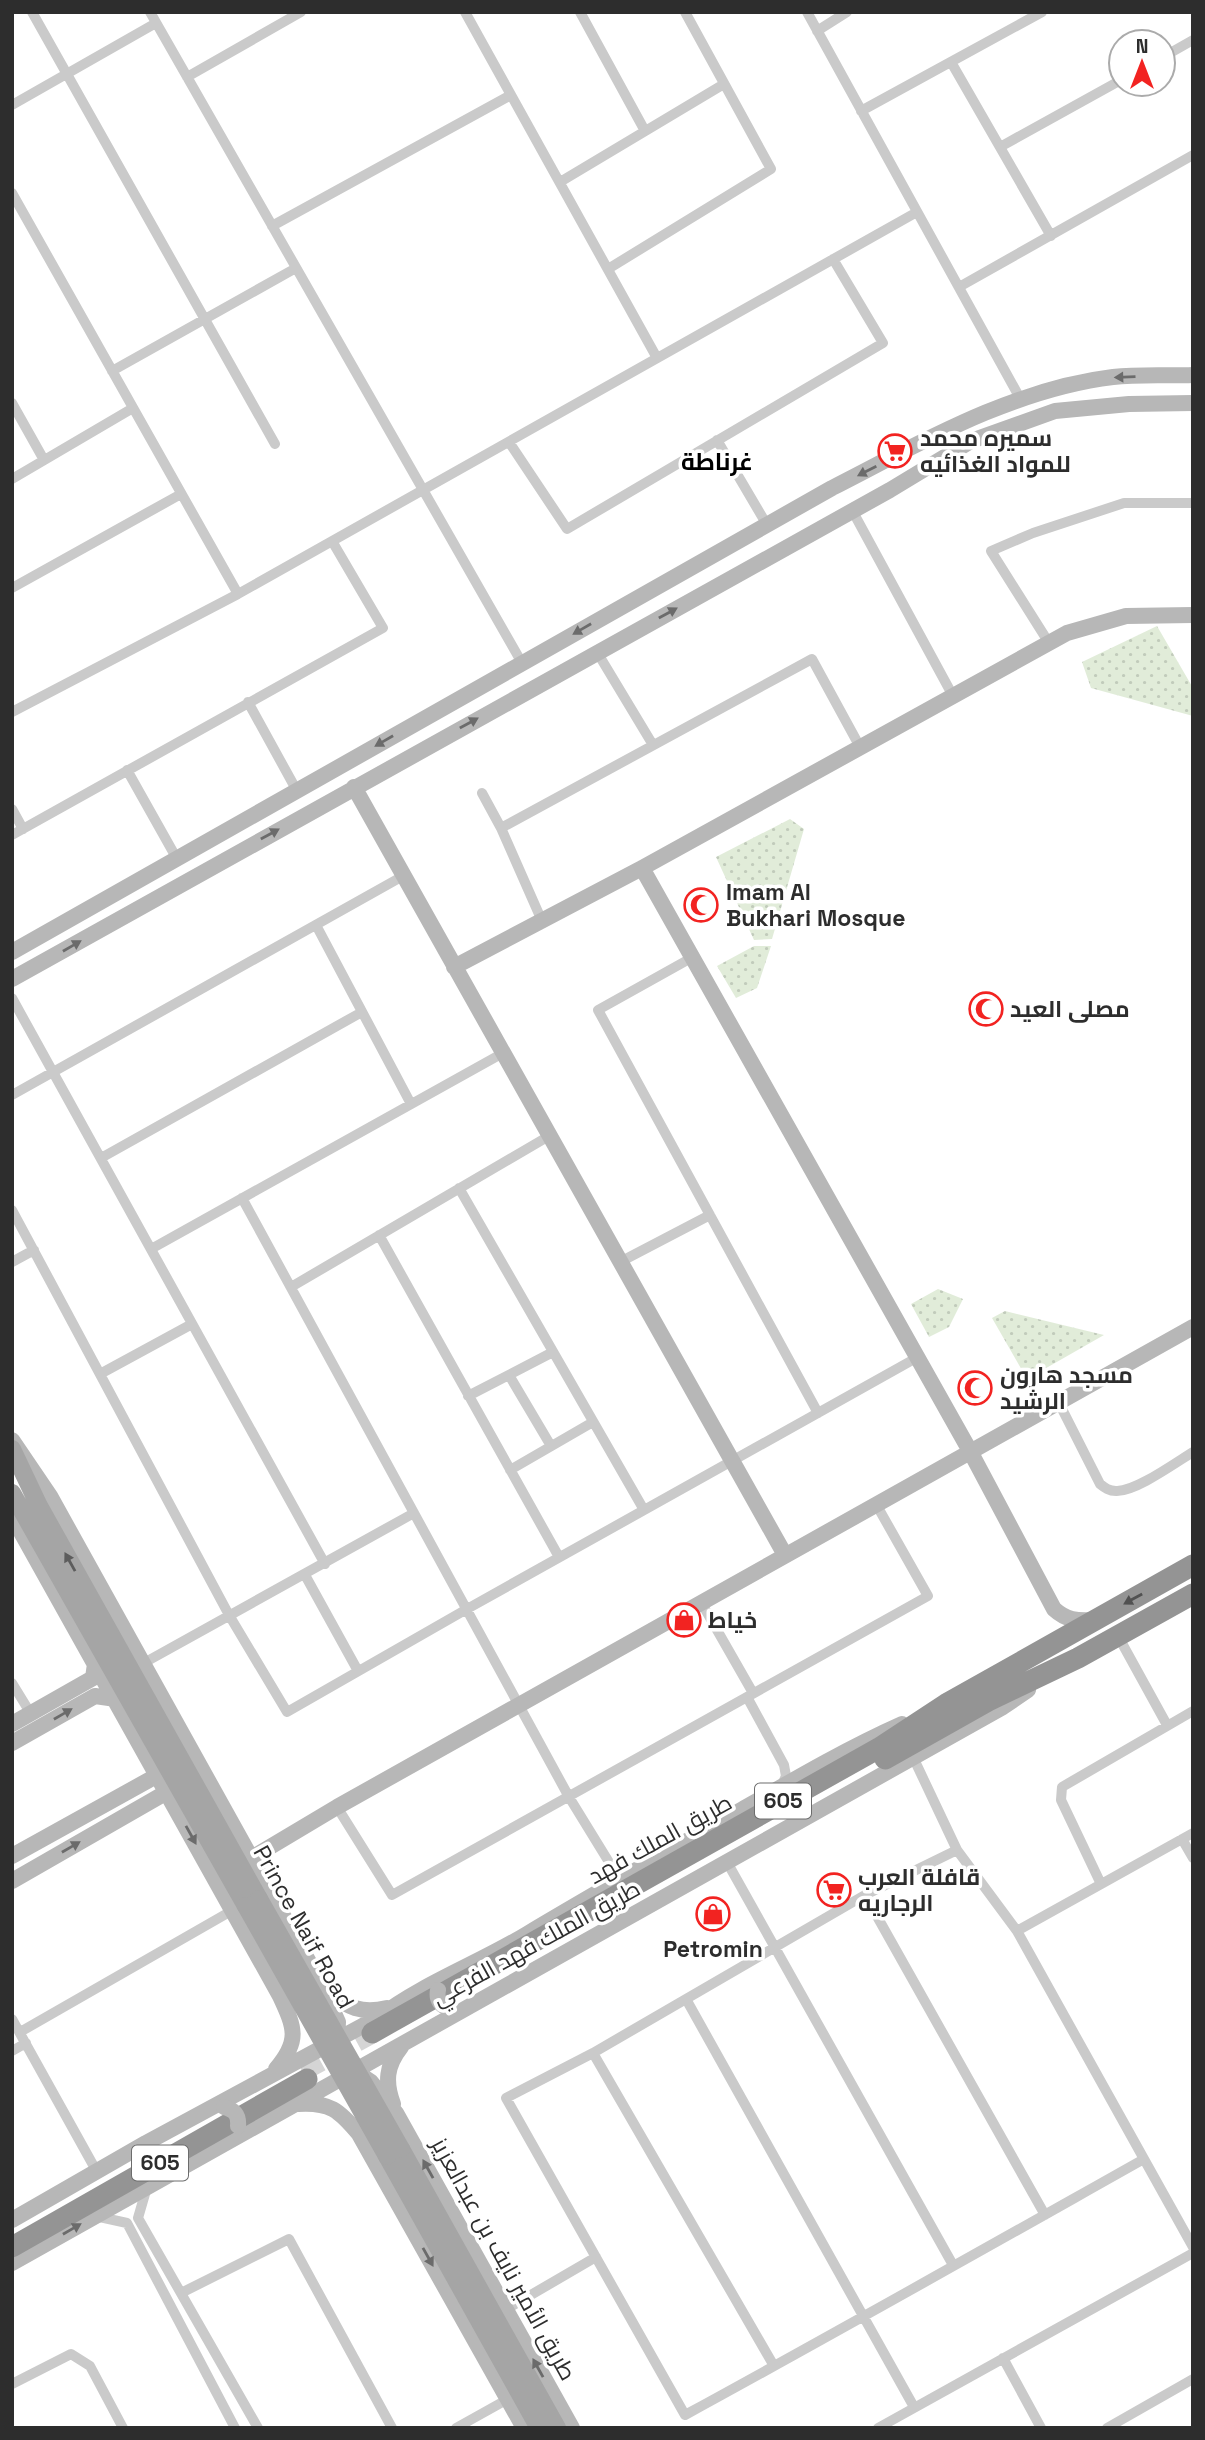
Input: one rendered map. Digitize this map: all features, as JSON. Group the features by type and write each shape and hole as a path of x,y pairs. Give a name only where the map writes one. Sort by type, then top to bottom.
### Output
{"highway":[{"name":"طريق الملك فهد","path":"370,2041 879,1748 946,1704 1193,1565"},
{"name":"طريق الملك فهد","path":"370,2041 988,1701 1078,1658 1193,1594"},
{"name":"605","path":"12,2235 308,2074"},
{"name":"605","path":"12,2247 308,2074"}],"main road":[{"name":"Prince Naif Road","path":"12,1449 39,1507 246,1905"},
{"name":"Prince Naif Road","path":"12,1493 246,1905 557,2428"},
{"name":"Prince Naif Road","path":"394,2152 539,2428"}],"street":[{"path":"32,12 275,444"},
{"path":"150,12 421,491 522,663"},
{"path":"187,77 301,12"},
{"path":"465,12 657,358"},
{"path":"580,12 646,131"},
{"path":"608,269 771,169 685,12"},
{"path":"807,12 1021,400"},
{"path":"817,31 847,12"},
{"path":"861,111 1042,12"},
{"path":"12,105 156,23"},
{"path":"1177,49 1193,40"},
{"path":"951,62 1051,236"},
{"path":"560,182 724,84"},
{"path":"1000,147 1107,88"},
{"path":"272,226 511,95"},
{"path":"959,287 1193,155"},
{"path":"12,193 238,594"},
{"path":"12,712 238,594 918,212"},
{"path":"509,442 567,529 883,342 833,259"},
{"path":"112,371 296,268"},
{"path":"12,952 883,462 991,411 1063,386 1114,377 1193,375"},
{"path":"12,403 44,460"},
{"path":"12,979 971,441 1055,411 1129,404 1193,403"},
{"path":"12,479 133,408"},
{"path":"717,440 767,525"},
{"path":"12,588 181,494"},
{"path":"1049,643 991,551 1033,533 1124,503 1193,503"},
{"path":"852,510 953,696"},
{"path":"12,835 383,628 332,541"},
{"path":"454,967 1067,634 1126,616 1193,615"},
{"path":"597,652 653,745"},
{"path":"501,828 812,659 860,747"},
{"path":"248,702 297,791"},
{"path":"127,770 177,859"},
{"path":"354,787 785,1555"},
{"path":"482,793 501,828 542,921"},
{"path":"12,809 23,829"},
{"path":"642,867 918,1357 1054,1609 1072,1620 1097,1619"},
{"path":"12,1095 404,876"},
{"path":"316,925 411,1104"},
{"path":"693,957 598,1010 818,1413"},
{"path":"12,998 325,1564"},
{"path":"101,1158 362,1012"},
{"path":"151,1249 503,1053"},
{"path":"290,1286 549,1136"},
{"path":"459,1188 644,1510"},
{"path":"242,1198 569,1797 612,1867 620,1872 631,1872"},
{"path":"12,1210 229,1615 287,1712 918,1357"},
{"path":"620,1262 710,1215"},
{"path":"379,1235 559,1558"},
{"path":"12,1262 34,1250"},
{"path":"100,1374 192,1324"},
{"path":"250,1859 337,1807 1193,1327"},
{"path":"468,1396 554,1352"},
{"path":"509,1375 551,1446"},
{"path":"1059,1402 1100,1484 1108,1490 1117,1492 1129,1489 1193,1452"},
{"path":"510,1470 593,1422"},
{"name":"Prince Naif Road","path":"12,1440 50,1496 320,1982"},
{"path":"337,1807 392,1895 928,1596 876,1504"},
{"path":"142,1664 414,1513"},
{"name":"Prince Naif Road","path":"12,1516 167,1792 246,1905 254,1948 280,1996"},
{"path":"305,1575 358,1671"},
{"path":"701,1602 784,1765 786,1776 780,1787"},
{"path":"1118,1636 1167,1725"},
{"name":"طريق الملك فهد الفرعي","path":"340,2058 370,2041 403,2045 459,2008 1003,1707 1078,1658"},
{"path":"12,1724 93,1678 95,1664"},
{"path":"12,1684 31,1714"},
{"path":"12,1743 95,1696 116,1699"},
{"name":"طريق الملك فهد الفرعي","path":"370,2041 379,2017 393,2006 442,1983 780,1787 870,1738 946,1704"},
{"path":"1101,1884 1061,1800 1062,1787 1193,1711"},
{"path":"878,2428 1193,2250 1017,1931 957,1850 914,1757"},
{"path":"12,1856 158,1775"},
{"path":"12,1881 167,1792"},
{"path":"115,1799 126,1816"},
{"path":"1017,1931 1193,1833"},
{"path":"1182,1839 1193,1858"},
{"path":"957,1850 865,1895 593,2053 506,2098 685,2415 1144,2159"},
{"path":"727,1862 953,2265"},
{"path":"865,1895 1045,2215"},
{"path":"20,2032 246,1905"},
{"path":"254,1948 268,1952 282,1947 288,1936 288,1927"},
{"path":"320,1982 343,2004 358,2011 377,2011 393,2006"},
{"path":"320,1982 338,2022 344,2098 363,2140 524,2428"},
{"path":"442,1983 438,1995 441,2004 459,2008"},
{"path":"280,1996 304,2030 371,2082 396,2113"},
{"path":"12,2220 218,2107 272,2073 293,2041 292,2023 280,1996"},
{"path":"686,1999 914,2407"},
{"path":"12,2019 97,2172"},
{"path":"285,2108 308,2074 313,2056 360,2060 370,2041"},
{"path":"12,2052 26,2043"},
{"path":"396,2113 388,2092 387,2072 403,2045"},
{"path":"593,2053 774,2366"},
{"path":"272,2073 330,2077 340,2058"},
{"path":"12,2263 147,2187 234,2132 285,2108 307,2104 326,2105 343,2115 363,2140"},
{"path":"218,2107 235,2111 238,2116 234,2132"},
{"name":"طريق الأمير نايف بن عبدالعزيز","path":"396,2113 572,2428"},
{"path":"363,2140 368,2128 377,2120 391,2120 405,2129"},
{"path":"147,2187 138,2218 258,2428"},
{"path":"94,2216 127,2223 235,2428"},
{"path":"181,2292 289,2239 391,2428"},
{"path":"505,2309 596,2257"},
{"path":"12,2384 71,2354 90,2366 123,2428"},
{"path":"1003,2358 1041,2428"},
{"path":"1107,2428 1193,2379"},
{"path":"456,2428 508,2399"}],"green space":[{"path":"1157,626 1193,688 1193,716 1091,688 1082,662"},
{"path":"790,819 804,829 772,939 754,940 716,857"},
{"path":"754,946 771,946 757,988 736,998 717,966"},
{"path":"938,1289 963,1299 949,1327 929,1337 911,1304"},
{"path":"1005,1311 1104,1335 1027,1379 992,1318"}],"tunnel":[{"path":"302,2071 372,2033"}],"place":[{"name":"سميره محمد للمواد الغذائيه","path":"895,451"},
{"name":"Imam Al Bukhari Mosque","path":"701,905"},
{"name":"مصلى العيد","path":"986,1009"},
{"name":"مسجد هارون الرشيد","path":"975,1388"},
{"name":"خياط","path":"684,1620"},
{"name":"قافلة العرب الرجاريه","path":"834,1890"},
{"name":"Petromin","path":"713,1914"}],"district":[{"name":"غرناطة","path":"717,462"}]}
